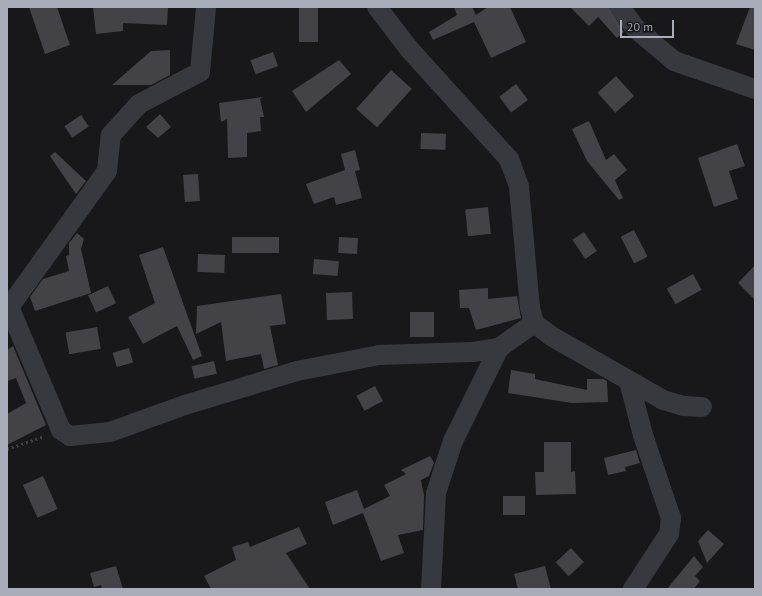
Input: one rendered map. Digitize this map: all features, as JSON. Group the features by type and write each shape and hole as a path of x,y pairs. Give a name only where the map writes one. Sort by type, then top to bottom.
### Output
{"street":[{"path":"206,7 200,72 139,104 111,135 107,171 8,304 61,430 70,436 110,432 185,405 297,371 379,355 473,352 499,348 534,323"},
{"path":"377,7 410,50 509,159 519,187 530,308 534,323 551,336 663,400 684,406 702,407"},
{"path":"620,7 635,28 674,60 755,89"},
{"path":"431,589 436,493 453,441 499,348"},
{"path":"629,381 643,435 671,518 669,534 633,589"}],"path":[{"path":"7,448 61,430"}],"building":[{"path":"29,7 57,7 70,45 45,54"},
{"path":"93,7 168,7 167,25 123,23 123,31 96,34"},
{"path":"299,7 318,7 318,42 299,42"},
{"path":"454,7 472,7 476,15 488,7 510,7 526,42 491,58 474,22 433,40 429,32 457,15"},
{"path":"570,7 609,7 624,32 617,38 598,17 589,26"},
{"path":"750,7 755,7 755,50 736,44"},
{"path":"170,50 170,75 151,85 112,85 151,51"},
{"path":"273,52 278,66 256,74 250,60"},
{"path":"339,60 351,74 306,112 292,91"},
{"path":"391,70 412,89 377,127 356,109"},
{"path":"616,76 634,96 615,113 597,93"},
{"path":"516,84 528,100 511,113 499,97"},
{"path":"263,97 260,99 264,117 260,117 261,131 247,133 247,157 228,158 227,119 221,122 219,103"},
{"path":"160,114 171,127 158,138 146,127"},
{"path":"81,115 89,127 72,138 64,126"},
{"path":"589,121 606,160 614,154 627,170 615,180 623,198 619,200 587,161 572,129"},
{"path":"421,133 446,134 445,150 420,149"},
{"path":"737,144 745,166 729,171 738,199 714,207 698,158"},
{"path":"355,150 360,170 355,171 362,198 336,205 334,197 314,204 306,184 345,170 341,154"},
{"path":"55,152 86,181 76,194 50,156"},
{"path":"198,174 200,201 185,202 183,175"},
{"path":"488,207 491,234 468,236 465,209"},
{"path":"634,230 648,257 634,264 621,237"},
{"path":"584,232 597,251 585,259 572,240"},
{"path":"77,233 84,239 81,249 91,293 35,311 30,297 43,279 69,271 66,256 69,255 69,243"},
{"path":"232,237 279,237 279,253 232,253"},
{"path":"339,237 358,238 357,254 338,253"},
{"path":"163,247 202,356 193,360 177,326 143,344 128,317 155,303 139,255"},
{"path":"198,254 225,255 224,273 197,272"},
{"path":"314,259 339,261 338,276 313,274"},
{"path":"755,265 755,300 738,283"},
{"path":"693,274 702,290 675,304 667,289"},
{"path":"108,286 116,303 96,313 88,295"},
{"path":"488,288 488,299 517,296 521,318 476,330 469,308 460,308 459,290"},
{"path":"352,292 353,319 327,320 326,293"},
{"path":"281,294 286,324 270,326 278,365 264,369 261,354 226,361 221,322 196,334 197,306"},
{"path":"410,312 434,312 434,337 410,337"},
{"path":"97,327 101,349 69,354 65,333"},
{"path":"13,346 46,425 7,445 7,414 26,403 16,378 7,381 7,350"},
{"path":"129,348 133,362 117,367 113,353"},
{"path":"214,361 217,374 195,379 192,366"},
{"path":"511,370 535,374 535,379 587,390 587,379 603,379 607,381 608,402 572,403 508,393"},
{"path":"375,386 383,401 364,411 356,396"},
{"path":"544,442 571,442 571,472 575,471 576,494 536,495 535,472 544,472"},
{"path":"636,450 640,463 625,467 626,471 608,475 604,458"},
{"path":"430,456 434,463 429,476 421,480 424,495 423,530 398,535 404,553 381,561 363,513 333,525 325,502 357,490 364,509 390,496 384,485 406,474 401,470"},
{"path":"43,476 58,509 38,518 23,485"},
{"path":"503,496 525,496 525,515 503,515"},
{"path":"299,527 307,544 286,553 310,589 211,589 204,576 236,560 232,547 248,542 250,547"},
{"path":"708,530 724,544 707,563 698,541"},
{"path":"571,548 584,562 569,576 556,562"},
{"path":"694,556 703,567 695,576 700,581 694,589 667,589"},
{"path":"116,566 123,589 102,589 101,585 94,587 90,573"},
{"path":"545,566 551,589 518,589 514,574"}]}
